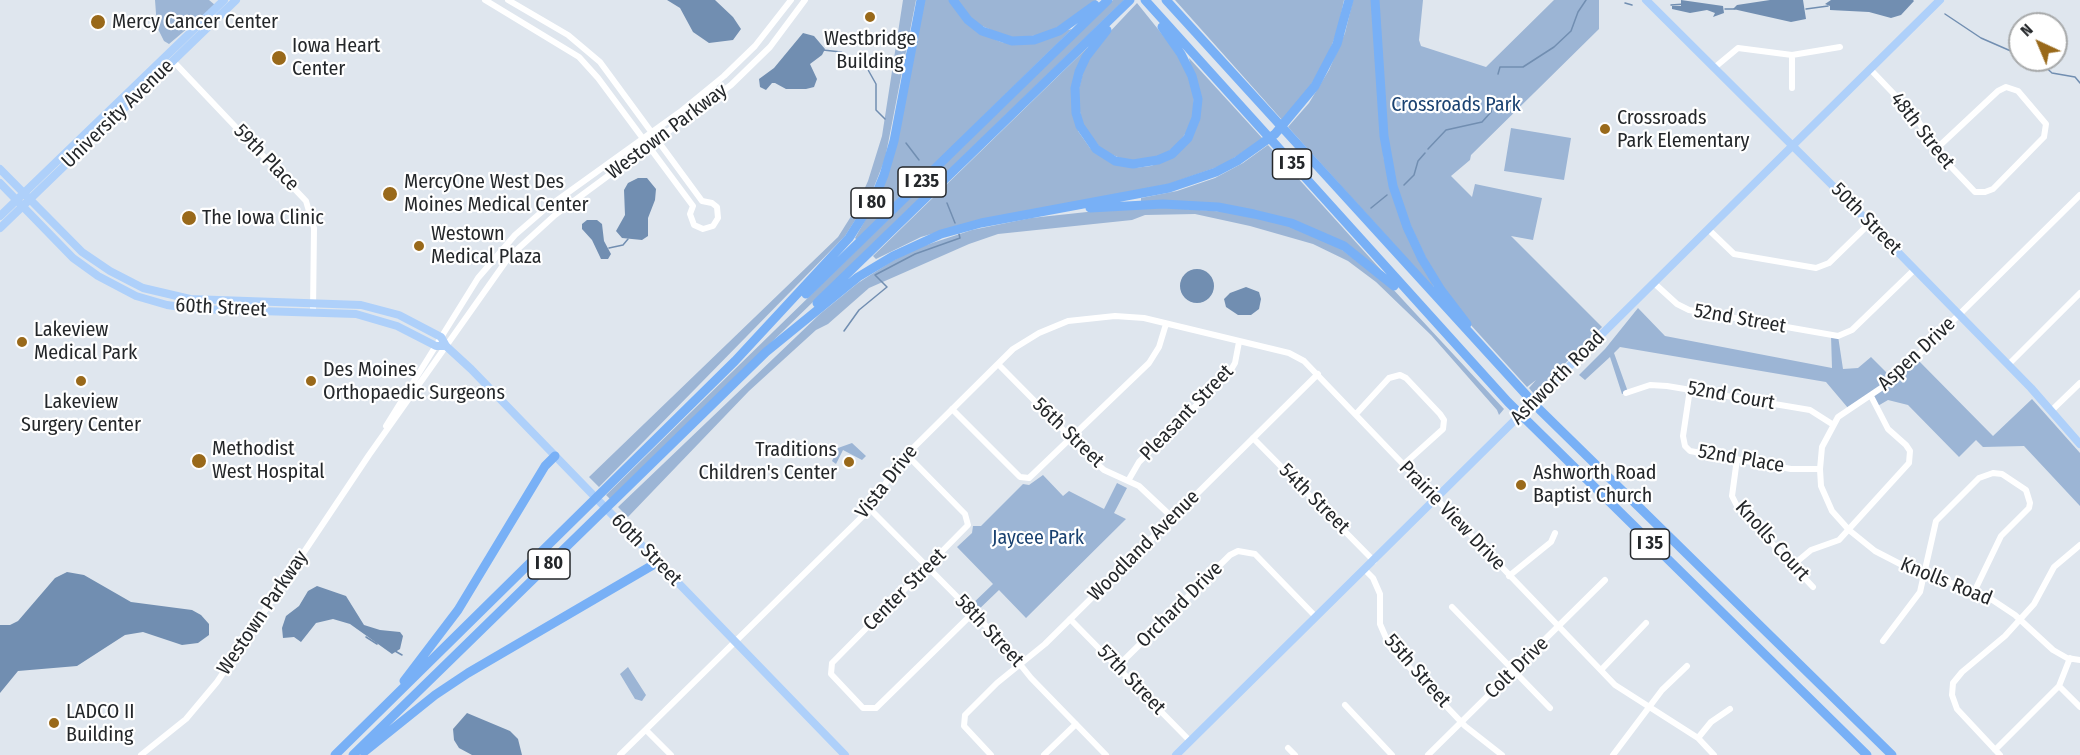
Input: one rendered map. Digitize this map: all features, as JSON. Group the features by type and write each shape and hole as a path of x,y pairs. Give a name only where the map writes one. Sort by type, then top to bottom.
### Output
{"highway":[{"name":"I 80","path":"336,754 735,361 849,238 875,197 891,152 921,0"},
{"path":"953,0 968,20 982,31 1004,39 1024,41 1059,31 1102,0"},
{"name":"I 235","path":"735,361 843,259 1108,0"},
{"path":"1136,0 1127,5 1082,64 1075,88 1075,107 1080,126 1096,148 1115,161 1146,164 1167,157 1180,147 1193,127 1198,99 1188,64 1150,13 1145,0"},
{"name":"I 35","path":"1145,0 1439,327 1549,444 1867,755"},
{"name":"I 35","path":"1168,0 1521,391 1892,755"},
{"name":"I 80","path":"353,755 766,352 858,277 893,256 941,234 981,223 1177,186 1216,172 1257,148 1292,116 1327,65 1337,44 1349,0"},
{"path":"1375,0 1384,136 1393,186 1407,227 1440,290 1521,391"},
{"name":"I 235","path":"766,352 1127,5"},
{"path":"1037,212 1163,204 1218,207 1291,224 1326,237 1361,257 1439,327"},
{"path":"336,754 417,666 458,610 545,466 555,456"},
{"path":"359,755 435,695 468,673 658,562"}],"main road":[{"name":"University Avenue","path":"0,228 19,203 23,193 224,0"},
{"name":"University Avenue","path":"0,216 19,203 30,200 236,0"},
{"name":"50th Street","path":"1646,0 1915,269 2008,365 2080,444"},
{"name":"Ashworth Road","path":"1176,755 1940,0"},
{"name":"60th Street","path":"0,169 87,256 118,277 143,288 190,299 313,301 372,307 414,322 441,337 446,346 582,483 842,754"},
{"name":"60th Street","path":"0,183 86,268 136,296 167,305 196,309 356,314 412,332 436,346 446,346"}],"street":[{"path":"485,0 579,57 693,206"},
{"path":"508,0 590,52 607,71 702,201"},
{"name":"Westown Parkway","path":"369,455 478,278 515,235 545,209 680,112 738,63 767,33 791,0"},
{"name":"Westown Parkway","path":"141,755 179,725 206,696 369,455 498,271 522,243 555,215 720,94 750,68 783,32 805,0"},
{"path":"1714,68 1738,48 1792,56 1840,47"},
{"path":"1792,56 1792,88"},
{"name":"59th Place","path":"173,61 306,201 314,228 313,311"},
{"name":"48th Street","path":"1870,69 1916,117 1935,150 1975,192 1993,189 2044,137 2046,124 2018,91 2006,87 1998,91 1935,150"},
{"name":"Aspen Drive","path":"1849,530 1828,504 1821,486 1822,447 1832,424 1848,408 1871,396 1893,380 2080,195"},
{"path":"702,201 712,203 718,210 718,218 713,226 703,229 694,225 690,214 693,206 702,201"},
{"path":"1708,230 1734,254 1820,267 1829,263 1870,223"},
{"name":"52nd Street","path":"1654,282 1677,304 1689,310 1835,336 1852,330 1915,269"},
{"path":"2008,365 2080,293"},
{"name":"Vista Drive","path":"620,755 870,509 906,454 998,364 1026,340 1068,321 1115,315 1144,318 1167,324"},
{"path":"952,408 1020,477 1033,476 1154,357 1167,324"},
{"name":"Prairie View Drive","path":"1167,324 1289,353 1304,361 1615,685 1698,738 1714,755"},
{"name":"Pleasant Street","path":"1128,481 1139,462 1229,374 1236,363 1239,342"},
{"name":"56th Street","path":"998,364 1104,470 1139,486 1173,518"},
{"name":"Woodland Avenue","path":"991,755 964,726 963,720 966,714 1070,619 1318,374"},
{"path":"1356,414 1389,378 1400,375 1406,378 1440,414 1444,420 1443,429 1403,465"},
{"path":"2051,411 2080,383"},
{"name":"52nd Court","path":"1626,393 1659,384 1810,410 1832,424"},
{"name":"52nd Place","path":"1690,389 1683,436 1685,446 1696,453 1791,469 1820,469"},
{"path":"1792,565 1811,550 1839,540 1909,463 1910,452 1906,444 1884,424 1871,396"},
{"name":"54th Street","path":"1253,438 1374,561"},
{"name":"Center Street","path":"906,454 965,514 969,521 967,529 832,663 832,677 863,708 872,710 880,705 973,613"},
{"name":"Knolls Court","path":"1737,459 1733,500 1813,587"},
{"path":"1883,641 1920,592 1936,521 1984,475 2002,474 2011,477 2026,490 2030,498 2029,508 2001,536 1975,590"},
{"name":"58th Street","path":"870,509 1021,663 1106,755"},
{"name":"Knolls Road","path":"1849,530 1886,558 1924,574 1975,590 1995,600 2053,650 2070,658"},
{"path":"1509,576 1551,542 1555,533"},
{"path":"2080,545 2054,567 2034,604 2020,620 2005,636 1962,672 1952,688 1957,709 1998,752 2060,686 2070,658 2080,660"},
{"name":"Orchard Drive","path":"1118,666 1230,555 1245,551 1255,554 1316,618"},
{"name":"55th Street","path":"1365,570 1373,578 1380,594 1380,624 1385,640 1462,722 1502,755"},
{"name":"Colt Drive","path":"1428,755 1605,580"},
{"path":"1452,607 1550,708"},
{"name":"57th Street","path":"1070,619 1190,741"},
{"path":"1601,670 1646,623"},
{"path":"1613,755 1650,707 1687,666"},
{"path":"2060,686 2080,707"},
{"path":"1345,705 1392,755"},
{"path":"1698,738 1711,722 1730,709"},
{"path":"1044,755 1076,724"},
{"path":"646,730 671,755"},
{"path":"1288,748 1295,755"}],"green space":[{"path":"155,0 209,0 215,5 169,44 164,41 157,27"},
{"path":"903,0 916,0 885,159 870,197 845,236 599,487 589,477 838,237 855,210 868,181 882,136"},
{"path":"925,0 950,0 982,34 1011,44 1072,29 857,240 855,238 881,192"},
{"path":"956,0 1097,0 1068,22 1042,35 1010,38 975,23"},
{"path":"1113,0 1124,0 610,499 606,495"},
{"path":"1175,0 1344,0 1338,29 1328,55 1307,92 1283,121"},
{"path":"1353,0 1372,0 1384,160 1435,290 1288,127 1309,103 1329,70 1345,33"},
{"name":"Crossroads Park","path":"1377,0 1423,0 1419,40 1421,46 1486,67 1554,0 1599,0 1599,29 1471,155 1470,160 1451,176 1472,197 1475,184 1542,198 1533,240 1511,236 1602,327 1534,394 1529,388 1536,380 1527,387 1460,313 1432,271 1401,205 1385,132"},
{"path":"1137,3 1174,49 1188,74 1194,96 1193,120 1181,142 1161,157 1130,162 1103,151 1083,126 1077,97 1085,64 1105,37"},
{"path":"1087,48 1089,50 1076,73 1078,131 1090,148 1134,168 1151,166 1166,160 1199,115 1189,58 1263,139 1223,165 1169,184 978,220 921,237 876,259 873,256"},
{"path":"1511,128 1571,138 1564,180 1504,171"},
{"path":"1268,145 1381,270 1284,219 1141,202 1141,198 1177,191 1215,178 1243,163"},
{"path":"1143,206 1228,212 1288,225 1337,246 1391,287 1504,409 1499,415 1431,335 1376,282 1348,261 1313,244 1250,226 1195,214 1145,215 1132,220 998,234 969,244 869,288 828,324 816,330 749,391 628,517 618,507 820,314 858,283 892,261 917,248 972,230 1031,218"},
{"path":"1638,308 1665,336 1832,368 1831,335 1838,336 1843,369 1858,368 1871,357 1893,379 1915,357 1993,436 2032,399 2080,453 2080,506 2024,446 1983,447 1976,440 1959,457 1908,405 1888,400 1876,407 1870,397 1848,408 1826,382 1620,347 1614,353 1628,392 1622,394 1610,357 1585,380 1579,375 1605,349"},
{"path":"852,443 866,456 862,460 843,450 836,464 832,461 838,448"},
{"name":"Jaycee Park","path":"1043,475 1063,496 1069,491 1104,509 1117,483 1127,488 1114,513 1126,519 1026,618 999,590 974,614 968,608 993,584 957,547 972,533 973,526 981,526 1023,484 1029,485"},
{"path":"628,667 646,695 642,701 635,699 620,674"}],"shaded area":[{"path":"667,0 715,0 733,17 741,29 733,40 709,43 693,32 680,8"},
{"path":"1681,0 1723,6 1724,13 1713,17 1715,13 1707,10 1690,13 1672,9 1672,6 1681,6"},
{"path":"1770,0 1803,0 1806,19 1791,22 1733,9 1737,5"},
{"path":"1831,0 1914,1 1901,15 1891,18 1869,12 1830,10 1830,6 1825,4"},
{"path":"803,33 814,36 825,49 822,55 810,64 817,79 814,87 786,89 772,83 766,90 760,87 759,79 774,68"},
{"path":"638,178 647,178 656,189 655,200 648,218 648,236 642,240 622,238 616,231 625,215 624,190 628,183"},
{"path":"587,220 597,220 602,224 604,241 611,254 608,259 601,259 592,240 582,229 582,224"},
{"path":"1197,269 1209,274 1214,286 1209,298 1197,303 1185,298 1180,286 1185,274"},
{"path":"1246,287 1259,292 1261,299 1259,309 1251,315 1238,315 1226,307 1224,299 1230,293"},
{"path":"67,572 84,575 131,602 192,610 201,615 209,624 209,635 198,643 182,645 143,632 125,635 77,666 18,671 0,693 0,625 10,625 18,621 55,578"},
{"path":"317,586 346,596 364,625 380,630 400,632 403,636 400,649 392,654 350,624 333,619 316,623 301,642 294,637 283,638 282,628 286,616 299,606 308,591"},
{"path":"467,713 510,731 518,739 522,755 472,755 459,748 454,740 453,729"}],"waterway":[{"path":"1498,74 1500,67 1523,67 1554,47 1571,31 1578,12 1586,0"},
{"path":"1625,3 1632,5"},
{"path":"1671,5 1685,4"},
{"path":"1806,9 1828,6"},
{"path":"1725,9 1735,9"},
{"path":"1945,14 1981,38 2008,50"},
{"path":"823,50 841,52 867,68 876,84 876,110 885,119"},
{"path":"2051,72 2075,77 2080,83"},
{"path":"1428,149 1446,130 1482,122 1491,112 1494,99"},
{"path":"906,143 919,160"},
{"path":"1404,185 1414,175 1418,161 1425,153"},
{"path":"1371,208 1387,195"},
{"path":"947,203 955,223"},
{"path":"844,331 859,310 887,287 875,275 915,254 960,238 959,234"},
{"path":"609,248 623,245 628,239"},
{"path":"366,637 377,644"},
{"path":"395,651 402,655"}],"place":[{"name":"Westbridge Building","path":"870,17"},
{"name":"Mercy Cancer Center","path":"98,22"},
{"name":"Iowa Heart Center","path":"279,58"},
{"name":"Crossroads Park Elementary","path":"1605,129"},
{"name":"MercyOne West Des Moines Medical Center","path":"390,194"},
{"name":"The Iowa Clinic","path":"189,218"},
{"name":"Westown Medical Plaza","path":"419,246"},
{"name":"Lakeview Medical Park","path":"22,342"},
{"name":"Lakeview Surgery Center","path":"81,381"},
{"name":"Des Moines Orthopaedic Surgeons","path":"311,381"},
{"name":"Methodist West Hospital","path":"199,461"},
{"name":"Traditions Children's Center","path":"849,462"},
{"name":"Ashworth Road Baptist Church","path":"1521,485"},
{"name":"LADCO II Building","path":"54,723"}]}
